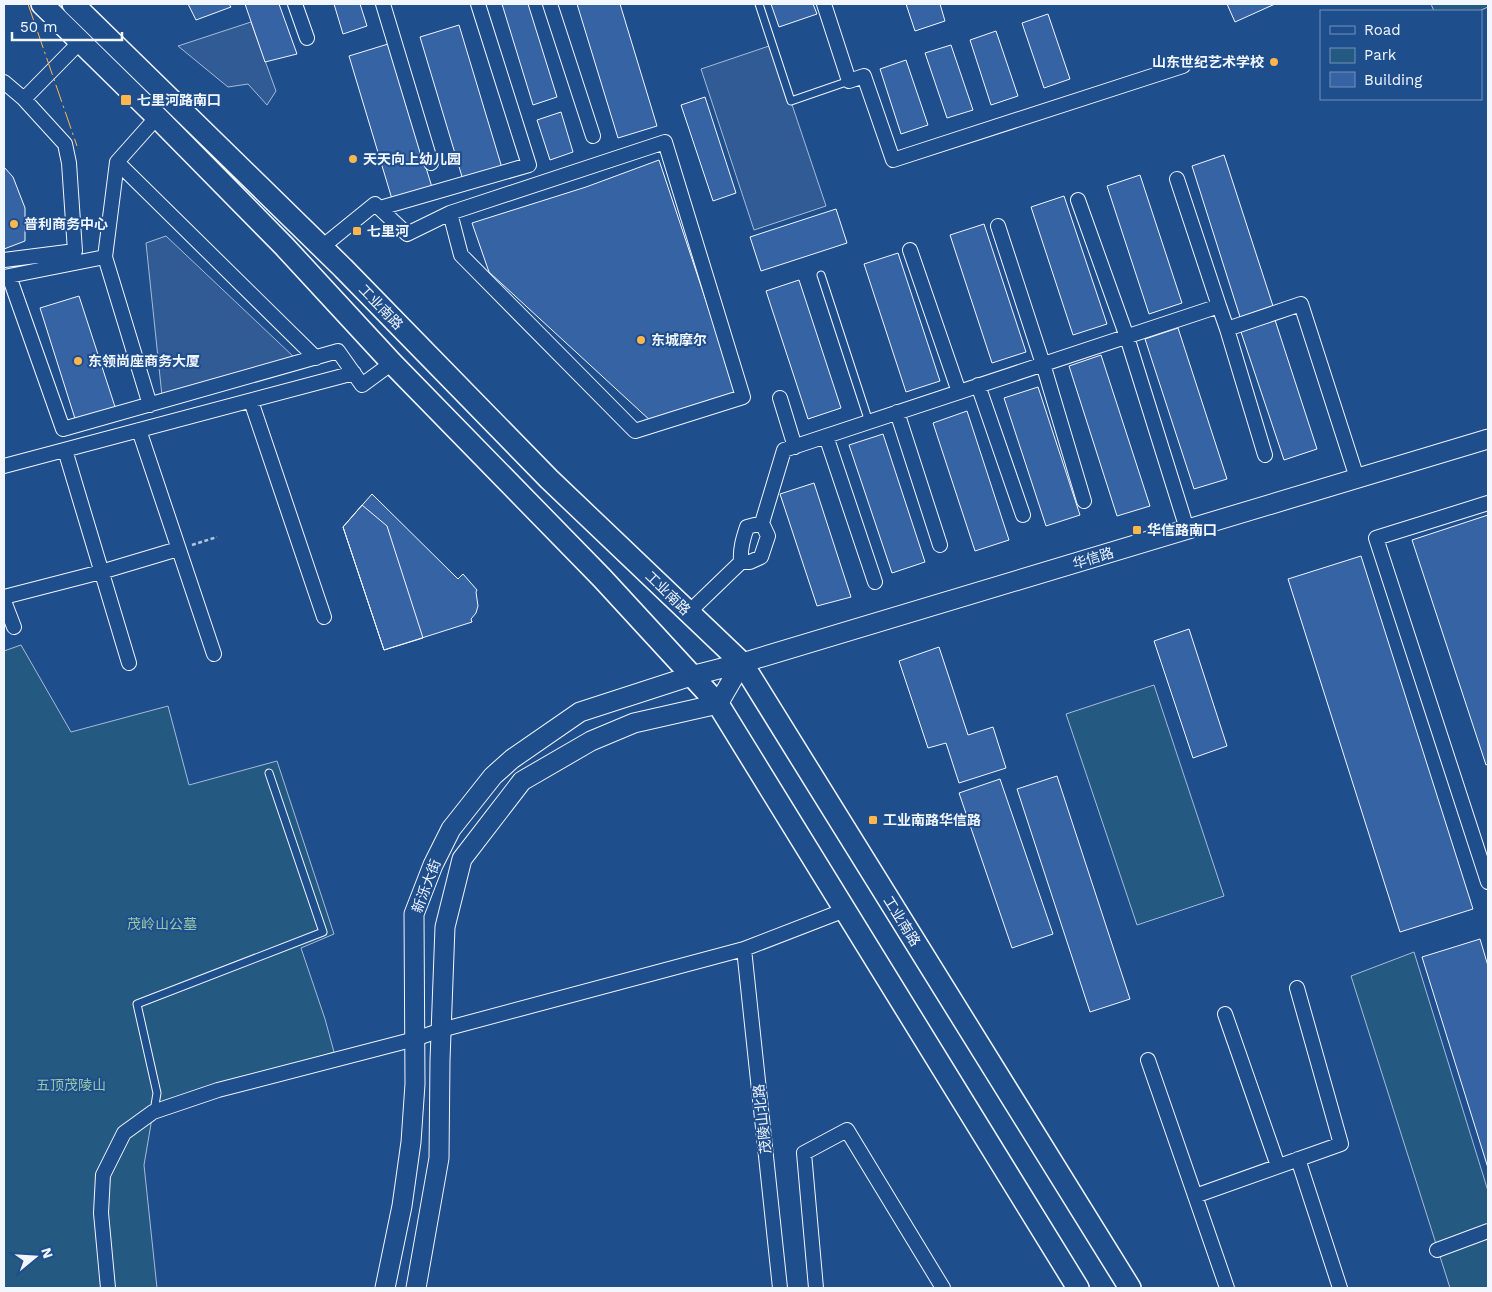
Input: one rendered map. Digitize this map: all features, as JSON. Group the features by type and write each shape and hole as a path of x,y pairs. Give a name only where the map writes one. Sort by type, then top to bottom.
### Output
{"main road":[{"path":"42,4 284,246 392,363 602,578 718,704 1078,1288"},
{"name":"工业南路","path":"74,4 322,247 548,478 742,664 1130,1288"},
{"name":"华信路","path":"742,664 1488,439"},
{"path":"718,704 742,664"},
{"name":"新泺大街","path":"385,1288 402,1206 411,1142 415,1084 414,914 433,865 451,829 493,776 512,759 580,712 691,676 742,664"},
{"name":"新泺大街","path":"416,1288 439,1158 444,927 462,860 522,781 591,741 634,723 718,704"}],"street":[{"path":"295,4 307,38"},
{"path":"384,4 431,163"},
{"path":"380,208 529,165 478,4"},
{"path":"550,4 593,136"},
{"path":"824,4 849,81 864,76 893,160 1183,66"},
{"path":"24,99 80,42"},
{"path":"4,82 24,99 65,144 69,163 75,251 4,260"},
{"path":"150,405 105,257 117,162 157,117"},
{"path":"322,247 375,204 407,234 450,213 665,142 743,398 635,431 461,255 450,213"},
{"path":"117,162 316,358"},
{"path":"1177,179 1227,329 1265,455"},
{"path":"1078,200 1127,336 1187,529"},
{"path":"998,226 1043,364 1084,501"},
{"path":"910,250 959,392"},
{"path":"105,257 7,277 63,429 338,351 362,385 392,363"},
{"path":"1227,329 1301,304 1357,478"},
{"path":"688,613 741,562 750,562 761,557 768,536 762,523 784,450 1219,306"},
{"path":"4,466 354,374"},
{"path":"978,385 1023,515"},
{"path":"780,398 795,446"},
{"path":"251,401 324,617"},
{"path":"897,412 940,545"},
{"path":"138,430 214,654"},
{"path":"826,436 875,582"},
{"path":"65,450 129,664"},
{"path":"1488,503 1376,538 1488,882"},
{"path":"741,562 740,551 747,527 762,523"},
{"path":"14,628 4,599 178,549"},
{"path":"108,1288 101,1214 103,1175 124,1133 154,1112 218,1090 744,949 845,910"},
{"name":"茂陵山北路","path":"744,949 780,1288"},
{"path":"1195,1196 1341,1144 1297,988"},
{"path":"1225,1014 1278,1166"},
{"path":"1148,1060 1227,1288"},
{"path":"816,1288 804,1153 847,1130 942,1288"},
{"path":"1298,1159 1340,1288"},
{"path":"1437,1250 1488,1232"}],"lane":[{"path":"759,4 791,100 849,81"},
{"path":"821,275 869,422"},
{"path":"154,1112 157,1093 137,1004 323,932 269,773"}],"path":[{"path":"178,549 217,537"}],"green space":[{"path":"1431,4 1488,4 1488,7 1481,10 1434,10"},
{"name":"茂岭山公墓","path":"21,645 71,732 168,706 189,785 277,761 334,934 301,948 334,1052 153,1112 144,1165 157,1288 4,1288 4,651"},
{"path":"1154,685 1224,896 1137,925 1066,714"},
{"path":"1414,952 1488,1191 1488,1288 1450,1288 1351,976"}],"shaded area":[{"path":"251,22 276,91 267,105 248,84 228,87 178,46"},
{"path":"772,45 826,206 754,230 701,69"},
{"path":"166,236 295,358 162,396 146,243"}],"building":[{"path":"188,4 229,4 231,7 196,20"},
{"path":"245,4 279,4 297,54 265,62"},
{"path":"334,4 360,4 367,26 343,34"},
{"path":"502,4 528,4 557,97 533,105"},
{"path":"577,4 620,4 657,126 618,138"},
{"path":"771,4 813,4 817,14 779,27"},
{"path":"906,4 940,4 945,21 915,31"},
{"path":"1227,4 1275,4 1235,22"},
{"path":"1048,14 1070,79 1044,88 1022,23"},
{"path":"459,25 505,178 466,190 420,37"},
{"path":"996,31 1018,96 991,105 970,40"},
{"path":"388,44 435,197 395,209 349,56"},
{"path":"951,45 973,110 947,118 925,53"},
{"path":"906,60 928,125 901,134 880,69"},
{"path":"705,97 736,193 713,201 681,105"},
{"path":"561,112 573,152 550,160 537,120"},
{"path":"1224,155 1273,306 1240,317 1192,166"},
{"name":"东城摩尔","path":"659,160 737,394 653,423 489,272 472,223 586,187"},
{"name":"普利商务中心","path":"4,167 13,177 25,208 25,241 4,249"},
{"path":"1140,175 1182,303 1149,314 1107,186"},
{"path":"1064,196 1107,324 1073,335 1031,207"},
{"path":"836,209 847,243 761,271 750,237"},
{"path":"984,224 1026,352 992,363 950,235"},
{"path":"898,253 940,381 906,392 864,264"},
{"path":"799,280 841,408 808,419 766,291"},
{"name":"东领尚座商务大厦","path":"79,296 117,413 77,425 40,308"},
{"path":"1275,320 1317,449 1284,460 1241,332"},
{"path":"1178,328 1227,479 1194,489 1145,339"},
{"path":"1101,355 1150,506 1117,516 1069,366"},
{"path":"1038,387 1080,515 1046,526 1004,398"},
{"path":"967,411 1009,540 975,551 933,423"},
{"path":"883,434 925,562 892,573 849,445"},
{"path":"814,483 851,597 817,606 780,494"},
{"path":"372,494 458,579 463,574 477,590 478,606 476,613 471,619 472,622 384,650 343,527"},
{"path":"362,505 387,526 423,638 384,650 343,527"},
{"path":"1488,515 1488,764 1486,765 1412,540"},
{"path":"1361,556 1473,909 1400,932 1288,579"},
{"path":"1189,629 1227,746 1193,758 1154,641"},
{"path":"939,647 968,735 993,727 1006,768 959,783 946,743 928,748 899,661"},
{"path":"1057,776 1130,999 1090,1012 1017,789"},
{"path":"1000,779 1053,934 1012,948 959,793"},
{"path":"1480,939 1488,966 1488,1168 1422,957"}],"power":[{"path":"28,4 77,146"}],"place":[{"name":"山东世纪艺术学校","path":"1274,62"},
{"name":"七里河路南口","path":"126,100"},
{"name":"天天向上幼儿园","path":"353,159"},
{"name":"普利商务中心","path":"14,224"},
{"name":"七里河","path":"357,231"},
{"name":"东城摩尔","path":"641,340"},
{"name":"东领尚座商务大厦","path":"78,361"},
{"name":"华信路南口","path":"1137,530"},
{"name":"工业南路华信路","path":"873,820"}],"park label":[{"name":"五顶茂陵山","path":"71,1085"}]}
